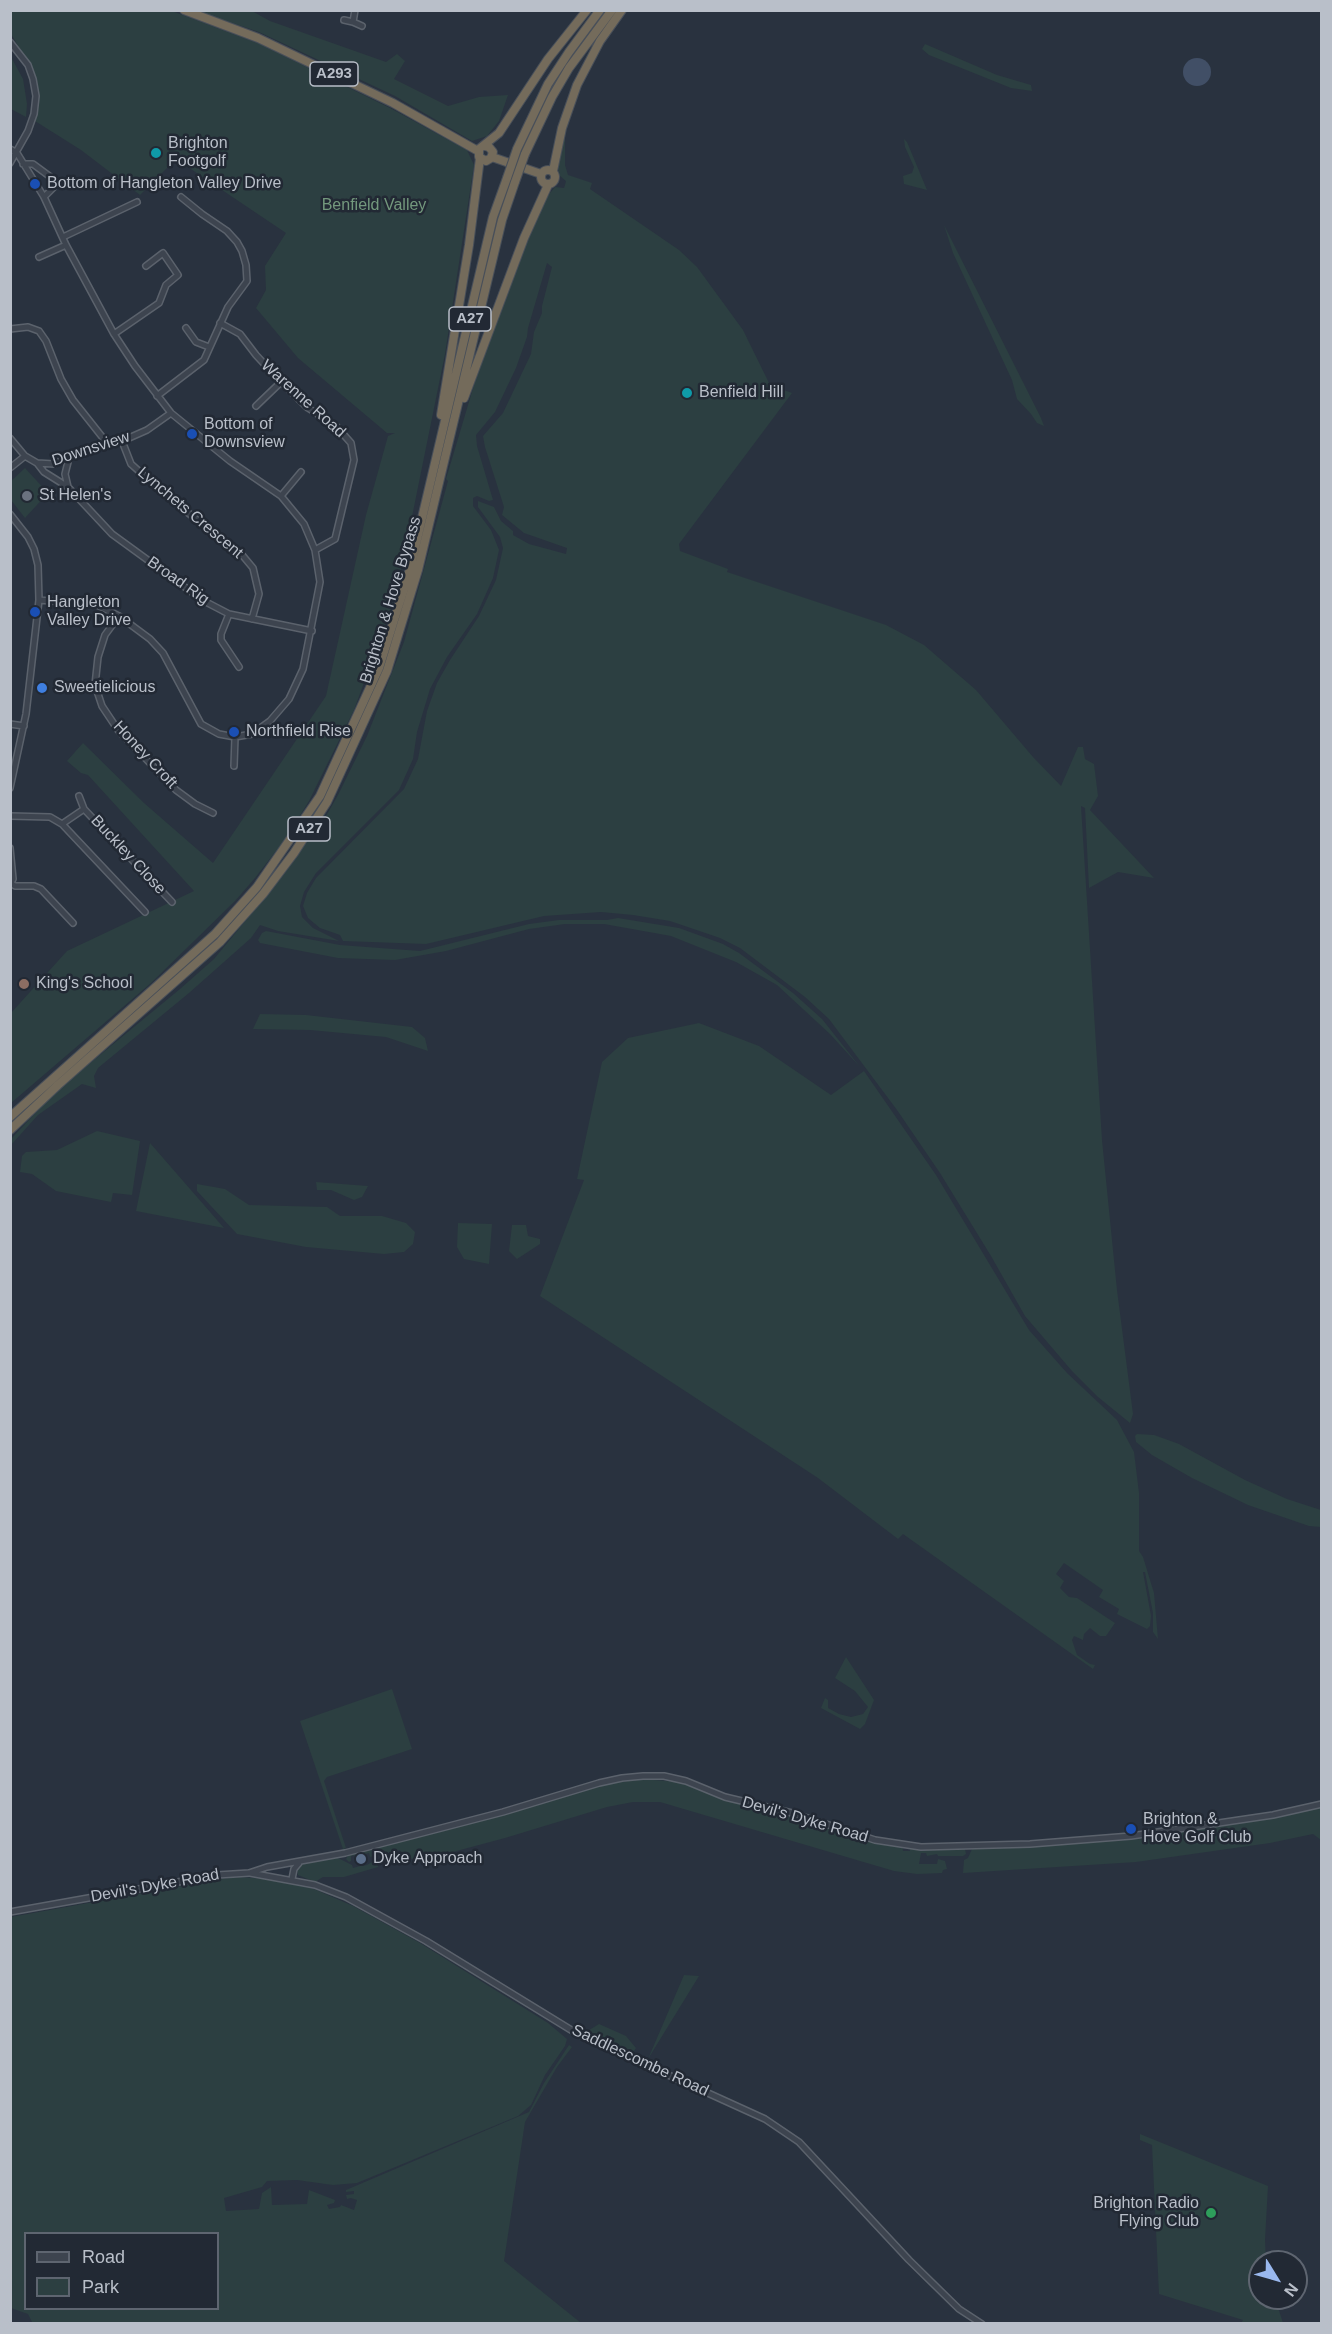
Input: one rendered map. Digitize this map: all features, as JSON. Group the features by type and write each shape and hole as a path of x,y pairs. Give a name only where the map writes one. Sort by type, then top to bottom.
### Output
{"highway":[{"name":"A293","path":"184,10 267,42 393,103 481,152"},
{"path":"481,152 499,133 548,59 587,10"},
{"name":"Brighton & Hove Bypass","path":"10,1117 215,934 257,887 320,796 379,668 410,568 493,217 517,149 548,84 600,10"},
{"name":"Brighton & Hove Bypass","path":"10,1130 220,942 263,894 294,853 327,802 387,671 418,570 502,220 525,154 552,97 569,68 612,10"},
{"path":"541,174 542,181 548,185 555,179 553,171 559,138 572,96 600,41 622,10"},
{"path":"481,152 492,149 492,157"},
{"path":"481,152 486,161 492,157"},
{"name":"A27","path":"434,461 469,245 481,152"},
{"path":"492,157 541,174"},
{"path":"541,174 546,170 553,171"},
{"name":"A27","path":"452,431 524,238 548,185"}],"street":[{"path":"353,22 355,10"},
{"path":"344,20 362,26"},
{"path":"10,42 28,65 36,96 34,114 28,131 10,163"},
{"path":"10,148 17,153 44,197 66,245 114,334 157,396 171,413 230,461 281,496 304,524 315,550 320,582 303,669 289,699 270,721 252,734 235,737 219,734 201,724 163,653 150,639 119,616 97,605 39,600"},
{"path":"23,164 33,164 56,182 44,197"},
{"path":"157,396 204,360 228,307 247,281 242,251 227,231 181,197"},
{"path":"63,237 137,202"},
{"path":"39,257 66,245"},
{"path":"114,334 159,303 166,285 178,274 163,253 146,266"},
{"name":"Warenne Road","path":"220,324 240,334 256,356 281,382 308,408 336,426 351,443 354,460 335,539 315,550"},
{"path":"10,329 28,327 39,331 46,341 73,400 107,443"},
{"path":"186,328 196,342 209,347"},
{"path":"256,406 281,382"},
{"name":"Downsview","path":"10,468 25,456 37,463 54,464 85,450 122,441 147,430 171,413"},
{"path":"10,438 25,456"},
{"name":"Lynchets Crescent","path":"122,441 132,464 168,497 243,556 253,568 259,594 252,619"},
{"path":"68,487 65,474 69,458"},
{"name":"Broad Rig","path":"37,463 44,472 68,487 112,534 204,601 229,614 312,631"},
{"path":"281,496 301,472"},
{"path":"10,514 28,537 34,549 38,565 39,600 24,726 10,788"},
{"path":"229,614 220,634 239,667"},
{"name":"Honey Croft","path":"119,616 105,635 98,657 95,685 102,706 124,737 176,790 195,804 213,813"},
{"path":"10,724 24,726"},
{"path":"234,766 235,737"},
{"name":"Buckley Close","path":"79,796 84,809 172,902"},
{"name":"Buckley Close","path":"62,824 84,809"},
{"path":"10,816 50,817 62,824 145,912"},
{"path":"10,848 11,884 34,886 41,889 73,923"},
{"name":"Devil's Dyke Road","path":"10,1912 217,1875 249,1873 267,1867 300,1862 424,1834 599,1783 643,1776 664,1776 686,1781 725,1797 792,1814 875,1840 921,1847 1030,1844 1131,1836 1273,1815 1322,1804"},
{"path":"292,1879 295,1867 300,1862"},
{"name":"Saddlescombe Road","path":"249,1873 292,1879 346,1897 426,1941 592,2042 765,2119 799,2142 909,2260 959,2309 982,2324"}],"green space":[{"name":"Benfield Valley","path":"10,11 172,11 260,44 390,108 467,150 474,165 445,354 402,566 391,609 354,710 309,801 286,838 235,901 151,983 11,1103 11,1013 67,951 194,891 88,775 81,773 67,761 83,743 144,803 213,863 326,696 366,515 388,436 395,433 387,433 298,358 256,308 266,290 265,266 286,233 176,159 140,195 81,150 35,121 39,95 37,84 34,72 11,34"},
{"path":"197,11 252,11 270,21 386,62 397,54 405,61 394,79 448,106 479,97 508,95 499,121 487,136 472,141 395,96 259,32"},
{"path":"925,44 997,75 1031,85 1032,91 1011,88 929,55 922,49"},
{"path":"10,55 23,79 27,104 26,117 11,109"},
{"path":"561,138 565,139 565,165 568,175 592,183 590,189 679,250 697,267 743,330 770,385 792,393 679,544 680,551 728,569 727,572 886,625 924,645 976,690 1061,786 1078,747 1083,747 1085,759 1094,764 1098,796 1090,810 1154,878 1118,872 1089,888 1085,808 1081,806 1102,1140 1117,1290 1133,1414 1130,1423 1098,1397 1072,1371 1025,1316 940,1173 897,1110 829,1019 805,997 740,948 720,938 670,921 601,912 544,916 426,944 343,941 340,935 320,928 308,918 303,906 307,893 316,878 404,789 418,759 427,711 437,683 479,616 496,580 503,548 500,537 478,507 478,501 494,507 501,521 513,531 513,535 529,544 566,554 567,548 524,533 502,515 504,507 483,436 503,413 531,354 534,332 542,313 552,267 547,263 516,368 495,412 476,435 477,446 493,500 489,501 477,496 473,498 473,506 491,530 499,550 493,578 477,614 447,657 430,689 417,732 413,759 399,790 316,873 304,892 300,906 302,917 313,928 339,941 278,931 260,925 251,938 189,993 98,1068 94,1076 96,1088 82,1084 38,1115 11,1145 11,1139 55,1092 214,959 285,873 323,817 326,816 338,795 367,736 404,642 448,481 446,479 485,348 519,259 546,198 555,187 564,188 566,181 560,176 557,164"},
{"path":"904,139 927,190 904,184 903,176 912,173 914,167"},
{"path":"944,225 1044,426 1037,423 1017,399 1012,380 953,253"},
{"path":"25,468 48,493 25,518 11,500 10,482"},
{"path":"618,918 679,928 723,944 739,953 793,993 822,1019 860,1067 830,1034 777,985 736,962 671,936 604,924 565,924 529,929 446,951 395,960 338,958 260,943 258,940 266,931 340,945 420,951 529,924 559,920"},
{"path":"260,1014 306,1015 412,1027 425,1038 428,1051 386,1037 310,1030 253,1029"},
{"path":"699,1023 759,1046 831,1095 864,1071 936,1175 1029,1330 1067,1373 1117,1420 1134,1452 1139,1493 1139,1551 1154,1593 1158,1639 1153,1632 1153,1613 1145,1572 1143,1572 1151,1616 1150,1626 1147,1629 1117,1614 1119,1609 1099,1597 1103,1590 1064,1563 1056,1574 1064,1581 1060,1588 1069,1597 1077,1598 1115,1623 1106,1636 1100,1636 1090,1628 1084,1634 1083,1640 1074,1636 1072,1640 1077,1655 1095,1665 1093,1669 903,1534 898,1539 818,1478 540,1296 584,1180 577,1179 602,1062 628,1038"},
{"path":"97,1131 140,1141 132,1195 113,1193 111,1202 56,1191 32,1174 20,1172 22,1156 26,1152 57,1150"},
{"path":"150,1143 224,1228 136,1211"},
{"path":"316,1182 368,1186 362,1197 354,1200 331,1190 317,1190"},
{"path":"197,1184 225,1189 249,1205 327,1207 340,1216 382,1216 406,1223 415,1232 413,1244 404,1252 384,1254 306,1247 237,1234 197,1191"},
{"path":"458,1223 492,1224 489,1264 464,1259 457,1247"},
{"path":"512,1225 526,1225 528,1236 540,1239 540,1244 517,1259 509,1251"},
{"path":"1137,1434 1154,1435 1179,1444 1245,1480 1287,1499 1321,1510 1321,1527 1309,1526 1248,1505 1192,1478 1152,1455 1136,1442"},
{"path":"846,1657 874,1700 865,1724 860,1729 821,1708 825,1698 828,1700 828,1708 851,1717 863,1714 868,1707 855,1691 835,1678"},
{"path":"392,1689 412,1749 327,1777 324,1781 346,1848 343,1849 300,1721"},
{"path":"642,1779 679,1782 728,1800 796,1817 863,1839 886,1845 902,1846 903,1851 910,1851 910,1848 965,1849 966,1854 963,1856 938,1856 937,1854 927,1856 926,1853 921,1853 919,1864 937,1864 938,1859 945,1861 947,1869 942,1873 917,1874 894,1871 660,1802 633,1802 607,1807 423,1860 422,1856 404,1861 400,1850 370,1857 369,1853 362,1855 363,1858 359,1855 351,1856 349,1862 346,1859 349,1854 487,1819 601,1785"},
{"path":"1321,1807 1321,1840 1313,1834 1270,1843 1136,1862 963,1873 964,1860 968,1858 972,1849 1019,1847 1275,1817"},
{"path":"336,1857 352,1865 353,1868 362,1863 362,1866 367,1865 377,1859 378,1867 344,1877 323,1877 315,1882 298,1875 297,1869 303,1863"},
{"path":"240,1877 265,1879 314,1889 353,1906 420,1943 548,2023 567,2039 565,2046 545,2075 531,2105 518,2116 357,2183 333,2185 297,2180 267,2181 262,2187 224,2198 226,2211 259,2209 262,2193 271,2187 272,2205 307,2204 309,2190 335,2200 334,2203 327,2205 329,2209 341,2205 354,2210 357,2200 347,2199 346,2195 354,2194 354,2191 346,2192 346,2190 529,2112 544,2083 569,2045 572,2047 557,2067 525,2122 504,2261 581,2323 33,2324 28,2314 11,2308 11,1917 221,1879"},
{"path":"684,1975 699,1976 648,2059"},
{"path":"599,2024 626,2036 636,2048 632,2054 629,2055 585,2035"},
{"name":"Brighton Radio Flying Club","path":"1140,2134 1268,2186 1265,2250 1248,2250 1248,2310 1279,2310 1283,2323 1241,2323 1243,2320 1159,2294 1152,2145 1140,2140"}],"water":[{"path":"1197,58 1207,62 1211,72 1207,82 1197,86 1187,82 1183,72 1187,62"}],"place":[{"name":"Brighton Footgolf","path":"156,153"},
{"name":"Bottom of Hangleton Valley Drive","path":"35,184"},
{"name":"Benfield Hill","path":"687,393"},
{"name":"Bottom of Downsview","path":"192,434"},
{"name":"St Helen's","path":"27,496"},
{"name":"Hangleton Valley Drive","path":"35,612"},
{"name":"Sweetielicious","path":"42,688"},
{"name":"Northfield Rise","path":"234,732"},
{"name":"King's School","path":"24,984"},
{"name":"Brighton & Hove Golf Club","path":"1131,1829"},
{"name":"Dyke Approach","path":"361,1859"},
{"name":"Brighton Radio Flying Club","path":"1211,2213"}]}
